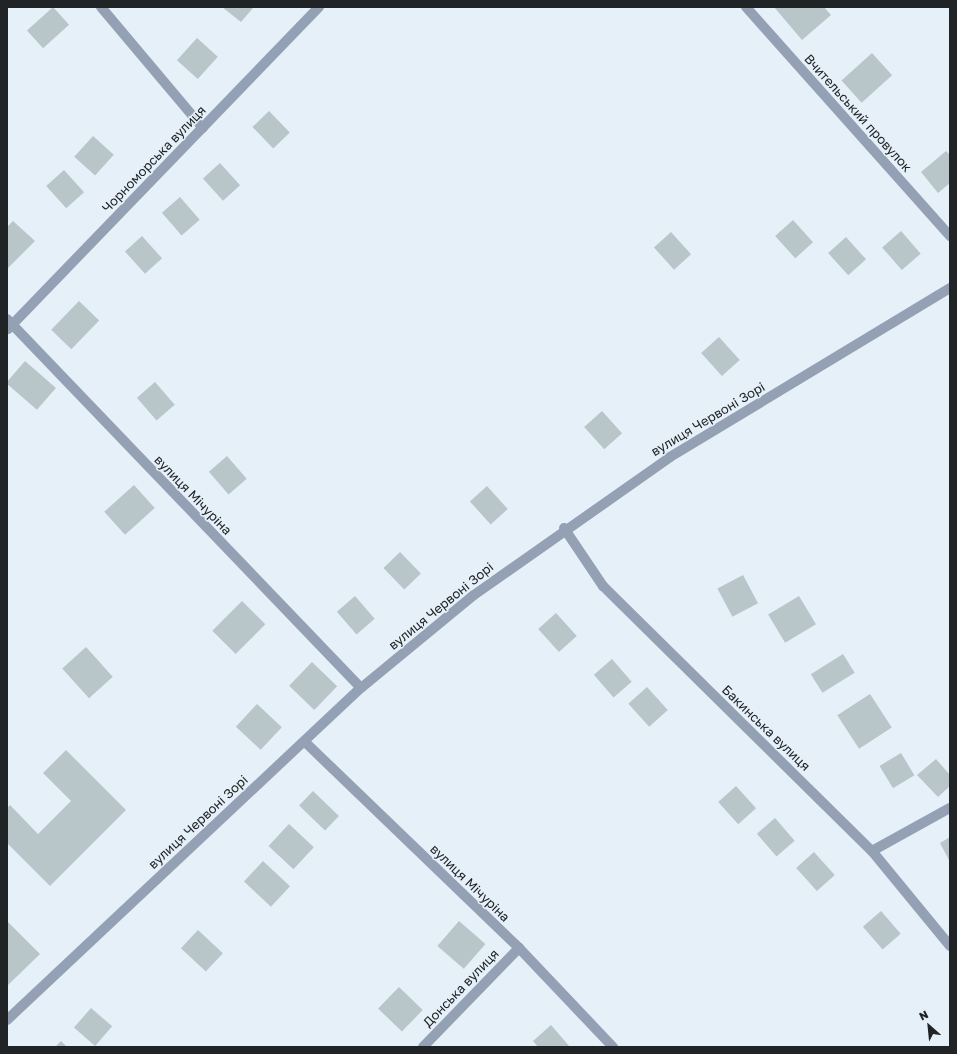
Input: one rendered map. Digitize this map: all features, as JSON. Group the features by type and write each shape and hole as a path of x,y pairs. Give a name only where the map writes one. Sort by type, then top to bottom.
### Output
{"street":[{"path":"101,7 203,128"},
{"name":"Чорноморська вулиця","path":"9,325 203,128 319,7"},
{"name":"Вчительський провулок","path":"746,7 950,236"},
{"name":"вулиця Червоні Зорі","path":"7,1020 361,688 474,595 564,528 670,457 950,288"},
{"name":"вулиця Мічуріна","path":"9,325 361,688"},
{"name":"Бакинська вулиця","path":"564,528 603,586 872,851 950,946"},
{"name":"вулиця Мічуріна","path":"305,742 519,948 613,1047"},
{"path":"872,851 950,808"},
{"name":"Донська вулиця","path":"423,1047 519,948"}],"building":[{"path":"53,7 69,25 43,48 27,30"},
{"path":"222,7 252,7 253,8 241,22"},
{"path":"774,7 824,7 831,15 802,40"},
{"path":"197,38 218,57 198,79 177,60"},
{"path":"872,53 892,75 862,103 842,80"},
{"path":"269,111 290,133 273,149 252,127"},
{"path":"93,136 114,155 95,176 74,157"},
{"path":"946,151 950,155 950,183 938,193 921,172"},
{"path":"220,163 240,185 223,201 203,178"},
{"path":"64,170 84,192 66,208 46,186"},
{"path":"180,197 200,220 182,235 162,213"},
{"path":"793,220 813,242 795,258 775,236"},
{"path":"13,221 35,241 7,269 7,227"},
{"path":"901,231 921,254 902,270 882,247"},
{"path":"671,232 691,254 674,270 654,247"},
{"path":"142,236 162,258 145,274 125,251"},
{"path":"846,237 866,259 848,275 828,253"},
{"path":"79,301 99,320 71,349 51,330"},
{"path":"719,337 740,360 722,376 701,353"},
{"path":"25,361 56,388 37,410 7,384 7,382"},
{"path":"155,382 175,405 157,420 137,398"},
{"path":"602,411 622,433 604,449 584,427"},
{"path":"227,456 247,479 229,494 209,472"},
{"path":"134,485 155,508 125,535 104,512"},
{"path":"487,486 508,509 491,524 470,501"},
{"path":"400,552 421,574 404,590 383,568"},
{"path":"743,575 758,603 732,617 717,589"},
{"path":"355,596 375,619 357,634 337,612"},
{"path":"799,596 816,624 785,643 768,615"},
{"path":"242,601 265,624 236,654 212,631"},
{"path":"556,613 577,636 559,652 538,629"},
{"path":"86,647 113,677 89,698 62,668"},
{"path":"843,654 855,673 822,693 811,674"},
{"path":"612,659 632,682 614,697 594,675"},
{"path":"312,662 337,686 314,710 289,686"},
{"path":"647,687 668,710 649,727 628,704"},
{"path":"870,694 892,728 859,749 837,715"},
{"path":"257,704 282,727 261,750 236,727"},
{"path":"66,750 126,810 50,886 7,843 7,808 10,805 38,834 71,801 43,773"},
{"path":"901,753 914,775 893,788 880,766"},
{"path":"936,759 950,775 950,786 938,797 917,775"},
{"path":"736,786 756,808 738,824 718,802"},
{"path":"313,791 339,816 325,830 299,805"},
{"path":"775,818 795,841 777,856 757,834"},
{"path":"289,824 314,847 293,869 269,846"},
{"path":"950,837 950,862 940,843"},
{"path":"814,852 835,875 817,891 796,868"},
{"path":"263,861 290,886 271,907 244,881"},
{"path":"881,911 901,934 883,949 863,927"},
{"path":"7,921 40,954 7,986"},
{"path":"459,921 485,944 464,969 437,946"},
{"path":"198,930 223,953 206,971 181,948"},
{"path":"399,987 423,1010 402,1032 378,1009"},
{"path":"91,1008 112,1026 95,1046 74,1028"},
{"path":"551,1025 570,1047 538,1047 533,1041"},
{"path":"61,1041 67,1047 55,1047"}]}
